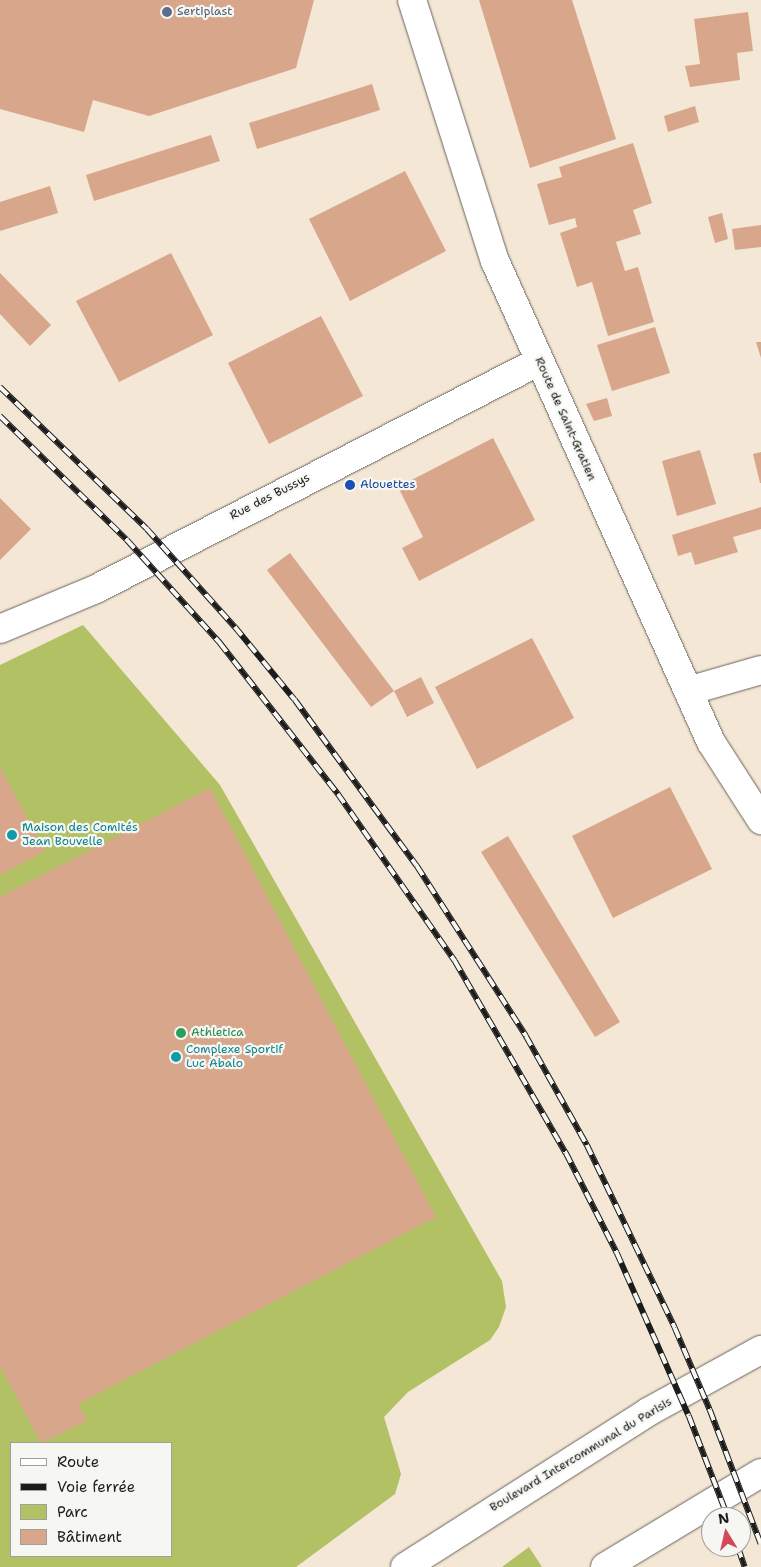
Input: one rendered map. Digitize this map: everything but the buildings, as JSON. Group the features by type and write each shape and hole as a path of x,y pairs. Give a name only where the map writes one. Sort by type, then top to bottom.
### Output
{"main road":[{"name":"Route de Saint-Gratien","path":"412,0 495,261 711,742 761,820"},
{"name":"Rue des Bussys","path":"0,629 96,589 539,361"},
{"path":"688,691 761,670"},
{"name":"Boulevard Intercommunal du Parisis","path":"405,1567 648,1412 761,1350"},
{"path":"605,1567 761,1473"}],"green space":[{"name":"Athletica","path":"83,625 220,785 502,1281 506,1307 499,1327 490,1340 408,1392 384,1417 401,1474 395,1494 296,1567 0,1567 0,665"},
{"path":"529,1547 542,1567 502,1567"}],"railway":[{"path":"0,387 147,529 235,627 295,700 417,866 526,1036 587,1145 675,1328 710,1410 761,1544"},
{"path":"0,416 127,540 220,643 338,794 455,961 566,1153 617,1253 689,1416 724,1507"},
{"path":"742,1557 745,1567"}],"place":[{"name":"Sertiplast","path":"167,12"},
{"name":"Alouettes","path":"350,485"},
{"name":"Maison des Comités Jean Bouvelle","path":"12,835"},
{"name":"Athletica","path":"181,1033"},
{"name":"Complexe Sportif Luc Abalo","path":"176,1057"}]}
